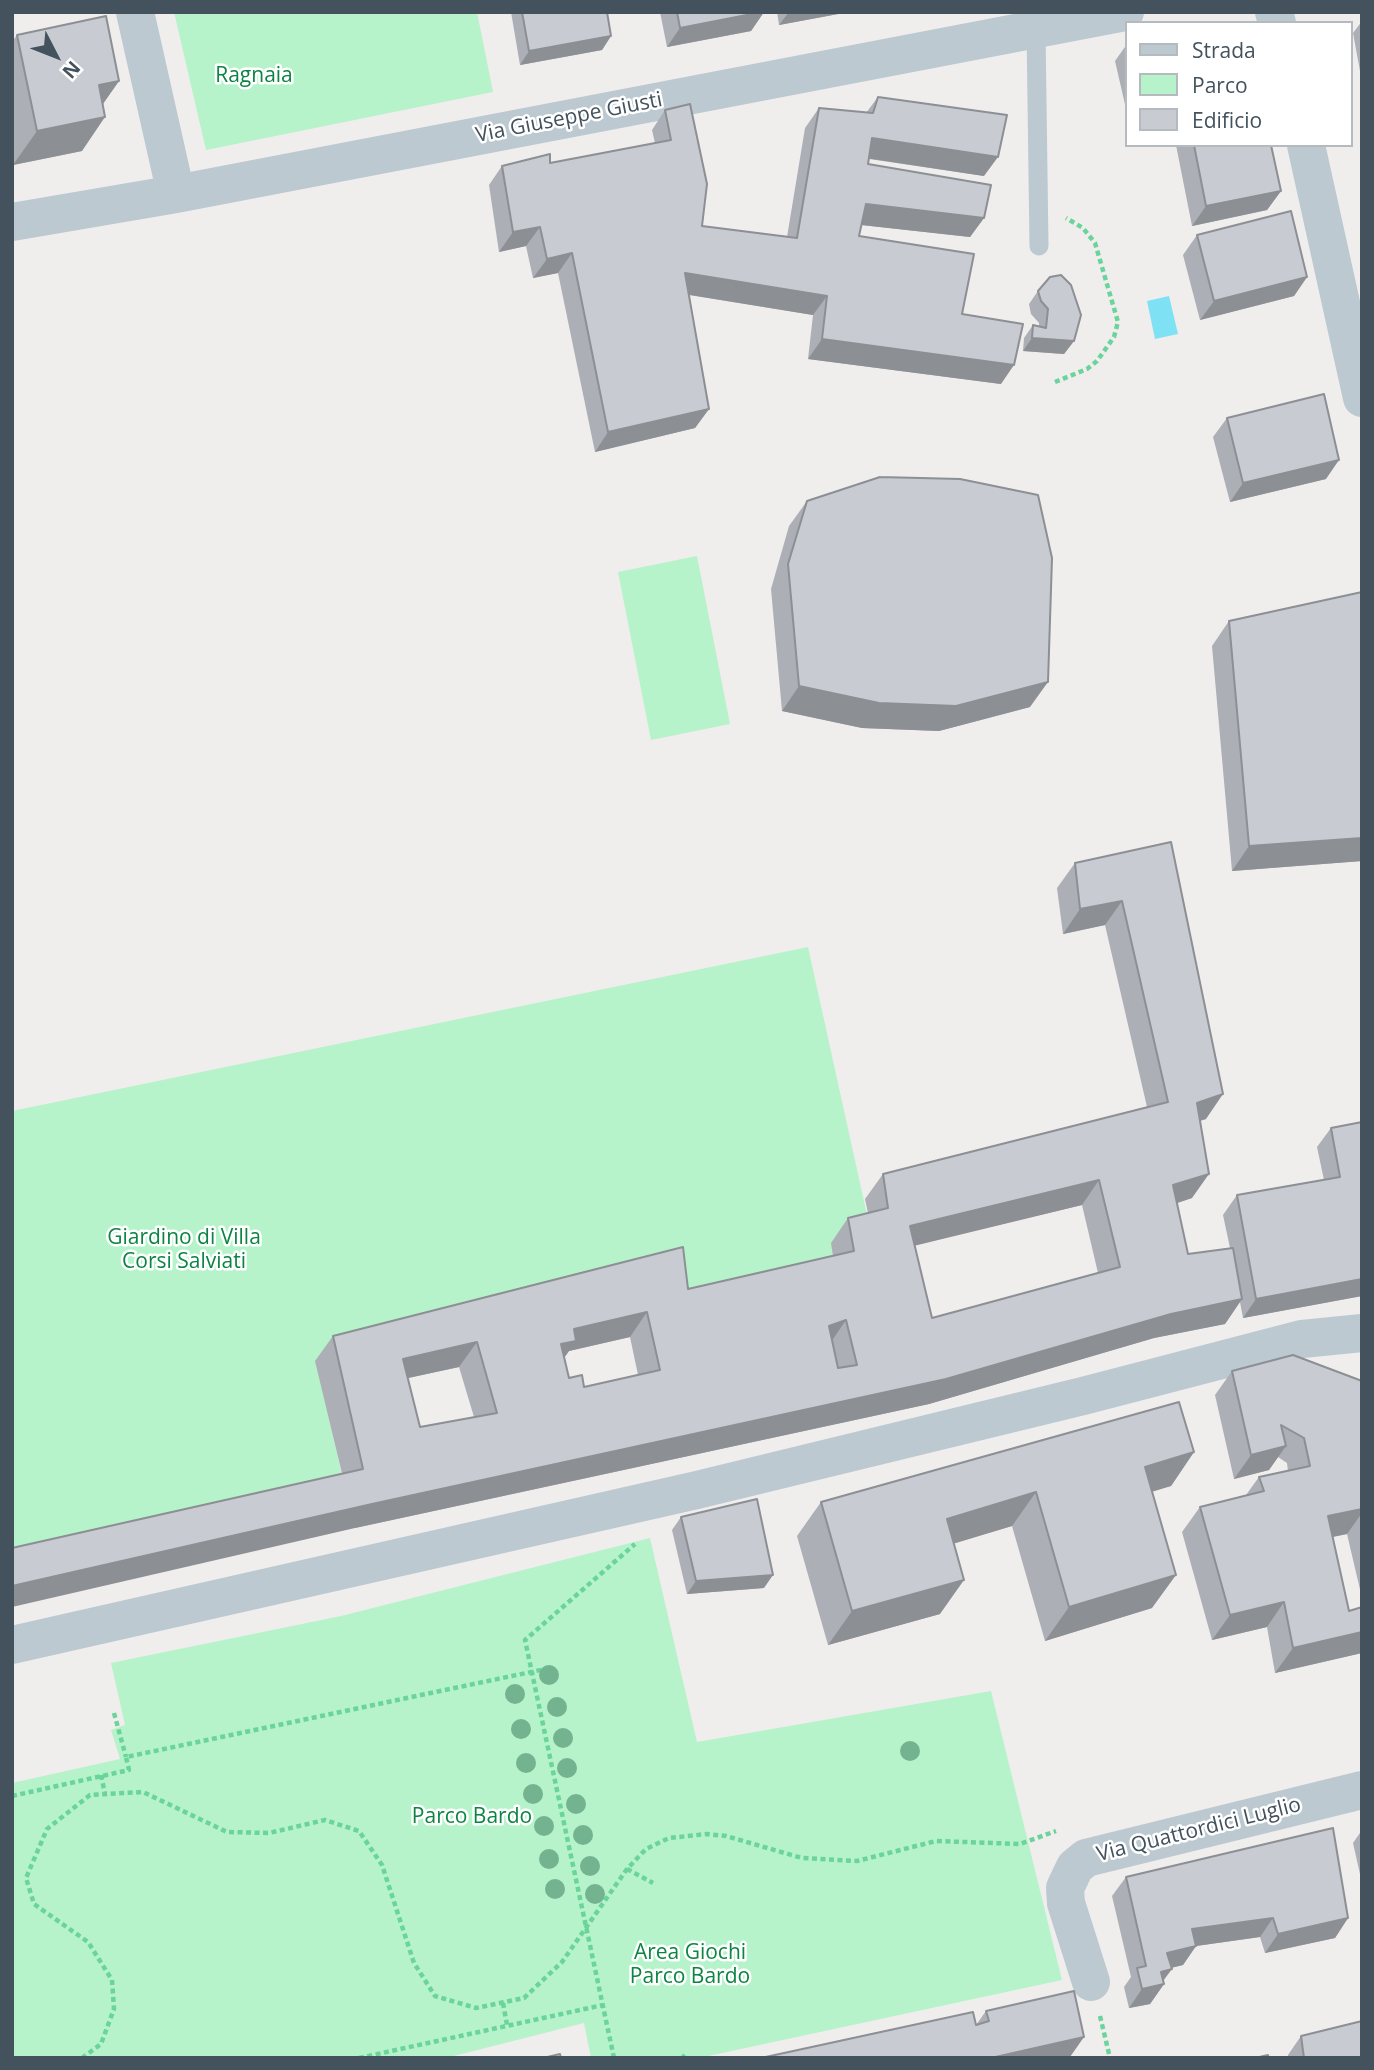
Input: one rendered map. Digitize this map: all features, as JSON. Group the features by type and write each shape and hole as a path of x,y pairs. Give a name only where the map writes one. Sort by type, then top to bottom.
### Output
{"street":[{"path":"135,12 176,194"},
{"name":"Via Giuseppe Giusti","path":"12,222 176,194 1057,21 1125,12"},
{"path":"1306,147 1359,374"},
{"path":"12,1645 684,1493 1083,1396 1302,1339 1362,1333"},
{"name":"Via Quattordici Luglio","path":"1091,1982 1066,1903 1065,1888 1074,1867 1086,1858 1362,1790"}],"lane":[{"path":"1039,246 1038,210 1057,21"}],"path":[{"path":"1038,210 1072,219 1096,243 1118,322 1114,337 1097,361 1087,369 1055,382"},
{"path":"614,2058 525,1640 636,1543"},
{"path":"126,1757 550,1668"},
{"path":"12,1796 129,1769 114,1713"},
{"path":"101,1776 105,1794"},
{"path":"82,2058 101,2044 114,2009 112,1980 88,1942 34,1904 26,1878 47,1829 90,1795 143,1792 227,1832 269,1833 325,1820 359,1831 382,1866 414,1964 435,1996 477,2008 524,1998 562,1962 627,1868 646,1849 669,1838 688,1835 726,1836 802,1858 857,1861 936,1841 1020,1844 1064,1829"},
{"path":"627,1868 653,1882"},
{"path":"503,2003 507,2025"},
{"path":"359,2058 603,2005"}],"green space":[{"name":"Ragnaia","path":"174,12 477,12 493,92 206,150"},
{"path":"697,556 730,724 651,740 618,572"},
{"name":"Giardino di Villa Corsi Salviati","path":"808,947 871,1233 837,1275 671,1314 665,1271 316,1360 346,1494 12,1569 12,1111"},
{"name":"Parco Bardo","path":"650,1538 697,1742 991,1691 1062,1980 699,2058 591,2058 584,2023 446,2058 12,2058 12,1783 120,1759 111,1730 125,1725 111,1663 341,1616"}],"water":[{"path":"1169,296 1178,334 1155,339 1147,301"}],"building":[{"path":"522,12 607,12 611,36 529,51"},
{"path":"677,12 762,12 680,28"},
{"path":"106,16 119,81 99,85 105,117 37,131 17,35"},
{"path":"878,97 1007,115 998,157 872,138 868,164 991,185 984,218 866,204 859,236 974,254 962,314 1023,324 1014,365 822,339 827,296 685,273 709,409 608,432 572,253 547,259 540,227 513,232 502,166 550,154 550,163 671,140 665,110 690,104 707,184 702,226 797,238 819,108 873,113"},
{"path":"1194,147 1271,147 1281,191 1206,206"},
{"path":"1291,211 1307,277 1214,301 1197,235"},
{"path":"1061,275 1071,285 1081,315 1074,341 1032,338 1033,325 1046,328 1048,309 1041,301 1038,291 1050,277"},
{"path":"1324,394 1339,460 1243,483 1227,418"},
{"path":"880,477 960,479 1038,495 1052,558 1048,682 956,706 879,703 799,686 788,564 807,501"},
{"path":"1362,592 1362,838 1249,846 1229,621"},
{"path":"1171,842 1223,1094 1197,1103 1209,1174 1173,1185 1188,1254 1233,1248 1242,1299 1171,1314 946,1379 372,1504 12,1586 12,1548 363,1469 333,1336 683,1247 688,1289 854,1251 848,1218 888,1208 883,1174 1168,1102 1122,901 1080,909 1075,863","holes":["1099,1180 1120,1267 932,1318 910,1226","647,1312 660,1370 584,1387 582,1375 569,1378 561,1344 576,1341 574,1329","846,1320 857,1365 838,1368 829,1326","477,1342 497,1413 420,1427 403,1359"]},
{"path":"1362,1122 1362,1279 1256,1299 1237,1195 1340,1177 1331,1128"},
{"path":"1293,1355 1362,1381 1362,1509 1328,1516 1349,1611 1362,1607 1362,1632 1293,1648 1284,1602 1230,1615 1200,1507 1264,1491 1259,1477 1310,1466 1304,1438 1281,1425 1286,1446 1251,1455 1232,1371"},
{"path":"1179,1402 1194,1452 1145,1467 1176,1575 1069,1607 1036,1492 947,1519 964,1580 852,1611 821,1502"},
{"path":"757,1499 773,1575 696,1581 681,1517"},
{"path":"1333,1828 1348,1918 1278,1934 1273,1918 1192,1929 1196,1946 1167,1953 1172,1969 1161,1972 1164,1984 1142,1989 1137,1968 1146,1966 1126,1877"},
{"path":"1074,1991 1084,2037 991,2058 761,2058 973,2012 976,2025 989,2021 986,2011"},
{"path":"1362,2021 1362,2058 1304,2058 1301,2036"},
{"path":"560,2054 561,2058 543,2058"}],"park label":[{"name":"Area Giochi Parco Bardo","path":"690,1965"}]}
